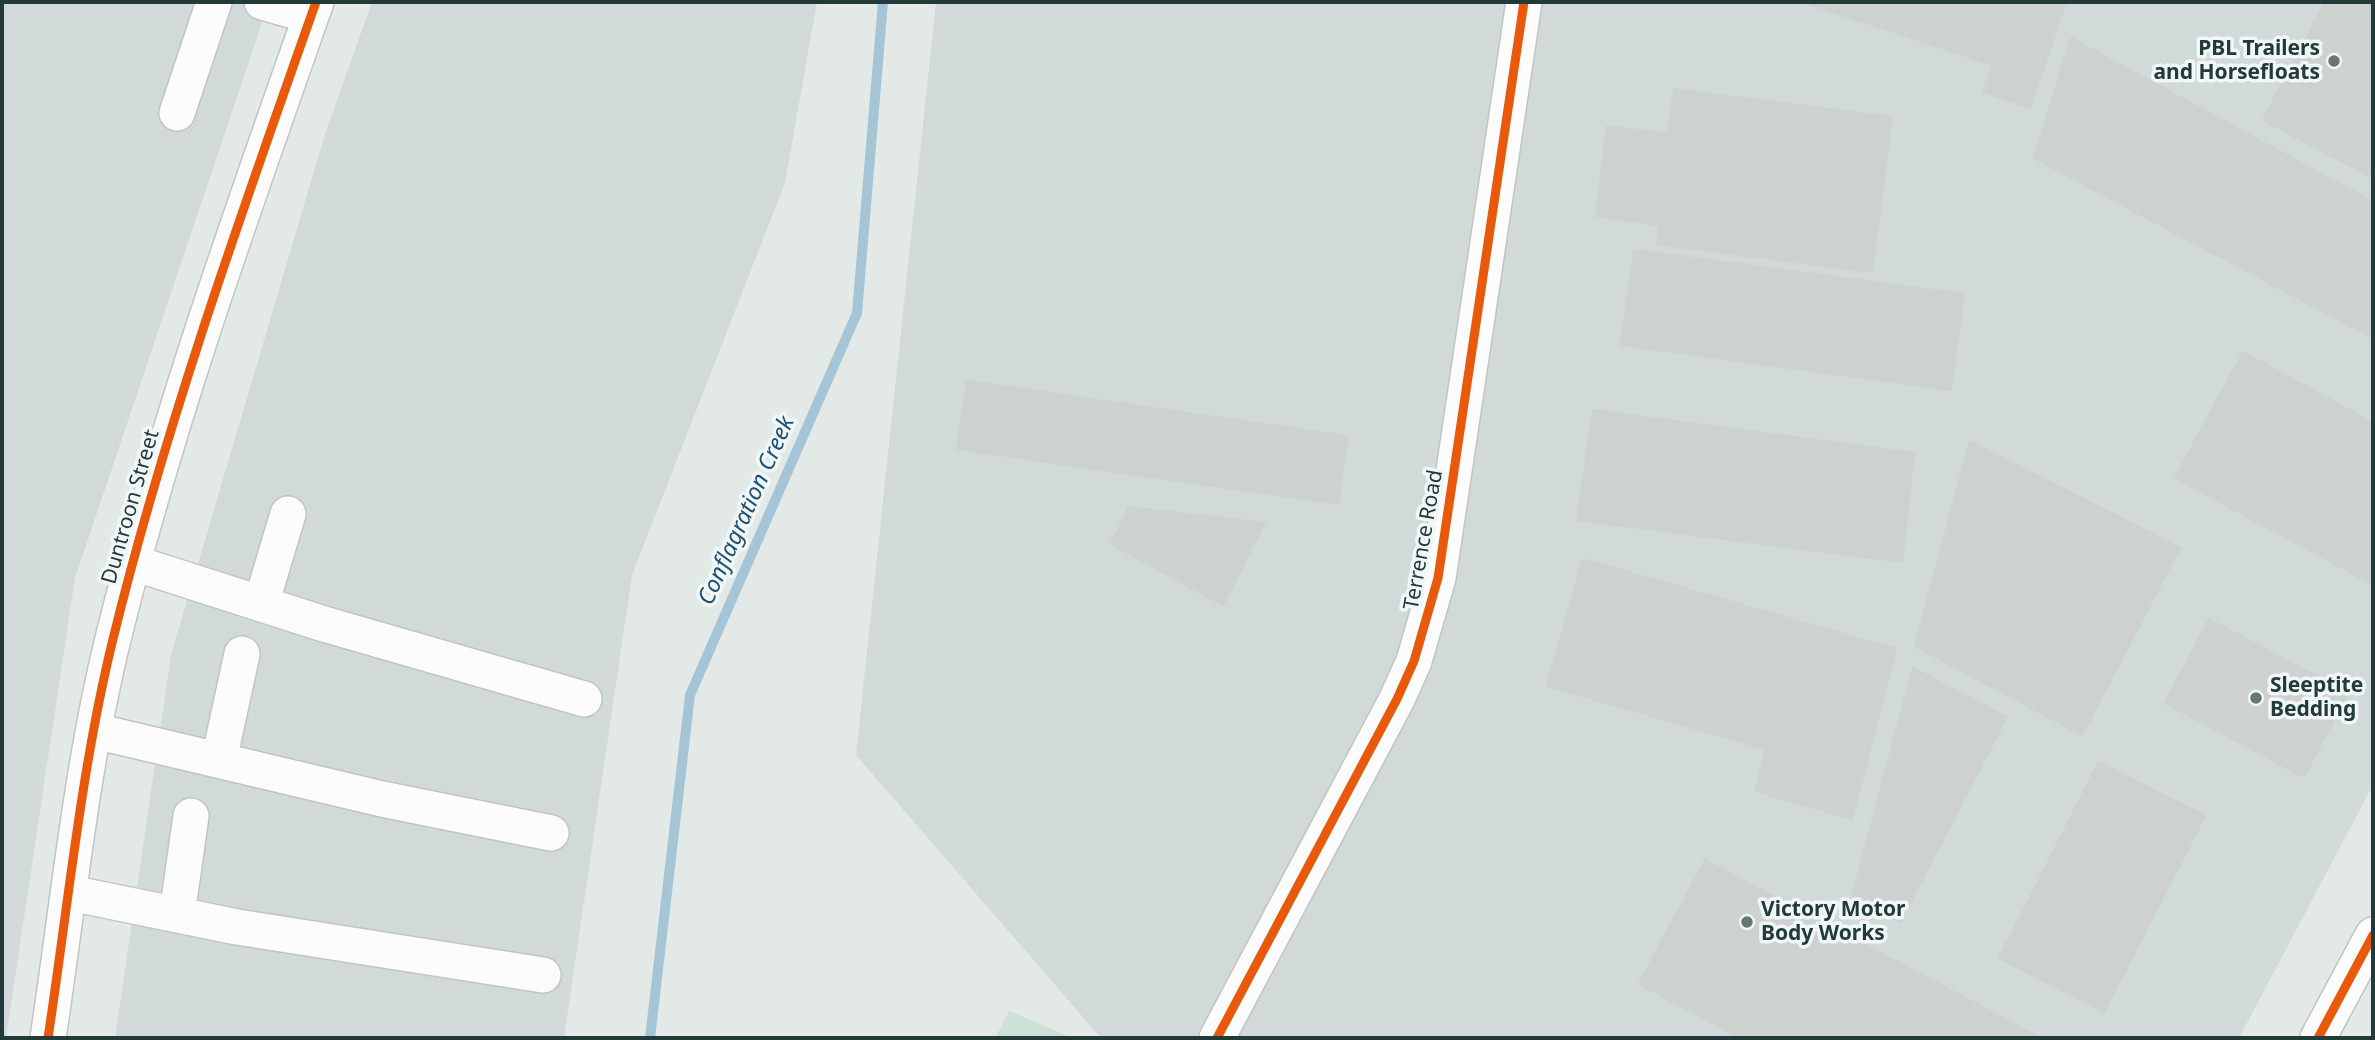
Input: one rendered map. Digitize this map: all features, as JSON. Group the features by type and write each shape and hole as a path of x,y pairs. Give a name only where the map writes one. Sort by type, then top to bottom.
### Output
{"street":[{"path":"177,113 214,2"},
{"path":"262,2 314,9"},
{"name":"Terrence Road","path":"1217,1038 1397,699 1428,623 1438,578 1524,2"},
{"name":"Duntroon Street","path":"48,1038 95,731 113,641 164,450 314,9"},
{"path":"261,604 288,514"},
{"path":"134,563 261,604 584,699"},
{"path":"219,760 242,654"},
{"path":"95,731 382,799 551,833"},
{"path":"177,915 191,816"},
{"path":"70,894 177,915 543,975"},
{"path":"2318,1038 2373,935"}],"shaded area":[{"path":"2,2 269,2 75,578 6,1038 2,1038"},
{"path":"372,2 817,2 785,183 632,575 564,1038 115,1038 171,655 325,134"},
{"path":"936,2 2373,2 2373,785 2239,1038 1101,1038 856,755"}],"green space":[{"path":"1009,1011 1073,1038 995,1038"}],"building":[{"path":"1803,2 2066,2 2030,108 1983,92 1993,65"},
{"name":"PBL Trailers and Horsefloats","path":"2325,2 2373,2 2373,178 2263,120"},
{"path":"2071,38 2373,202 2373,338 2034,158"},
{"path":"1674,89 1892,117 1872,272 1657,244 1659,225 1596,216 1607,126 1668,134"},
{"path":"1634,250 1964,294 1951,390 1621,345"},
{"path":"2243,352 2373,423 2373,577 2370,583 2175,478"},
{"path":"967,381 1348,436 1338,504 957,449"},
{"path":"1593,410 1914,453 1902,562 1577,520"},
{"path":"1970,441 2180,548 2082,735 1915,646"},
{"path":"1129,507 1265,523 1223,605 1111,544"},
{"path":"1583,559 1896,649 1852,819 1755,791 1766,749 1547,686"},
{"name":"Sleeptite Bedding","path":"2209,619 2348,693 2304,777 2165,703"},
{"path":"1913,668 2007,717 1900,922 1851,901"},
{"path":"2099,762 2205,816 2104,1012 1999,958"},
{"name":"Victory Motor Body Works","path":"1705,860 2041,1038 1741,1038 1639,984"}],"waterway":[{"name":"Conflagration Creek","path":"650,1038 690,695 857,313 883,2"}],"cycle path":[{"path":"48,1038 92,738 113,639 181,398 316,2"},
{"path":"1217,1038 1397,699 1414,661 1438,578 1524,2"},
{"path":"2318,1038 2373,935"}],"place":[{"name":"PBL Trailers and Horsefloats","path":"2334,61"},
{"name":"Sleeptite Bedding","path":"2256,698"},
{"name":"Victory Motor Body Works","path":"1747,922"}]}
